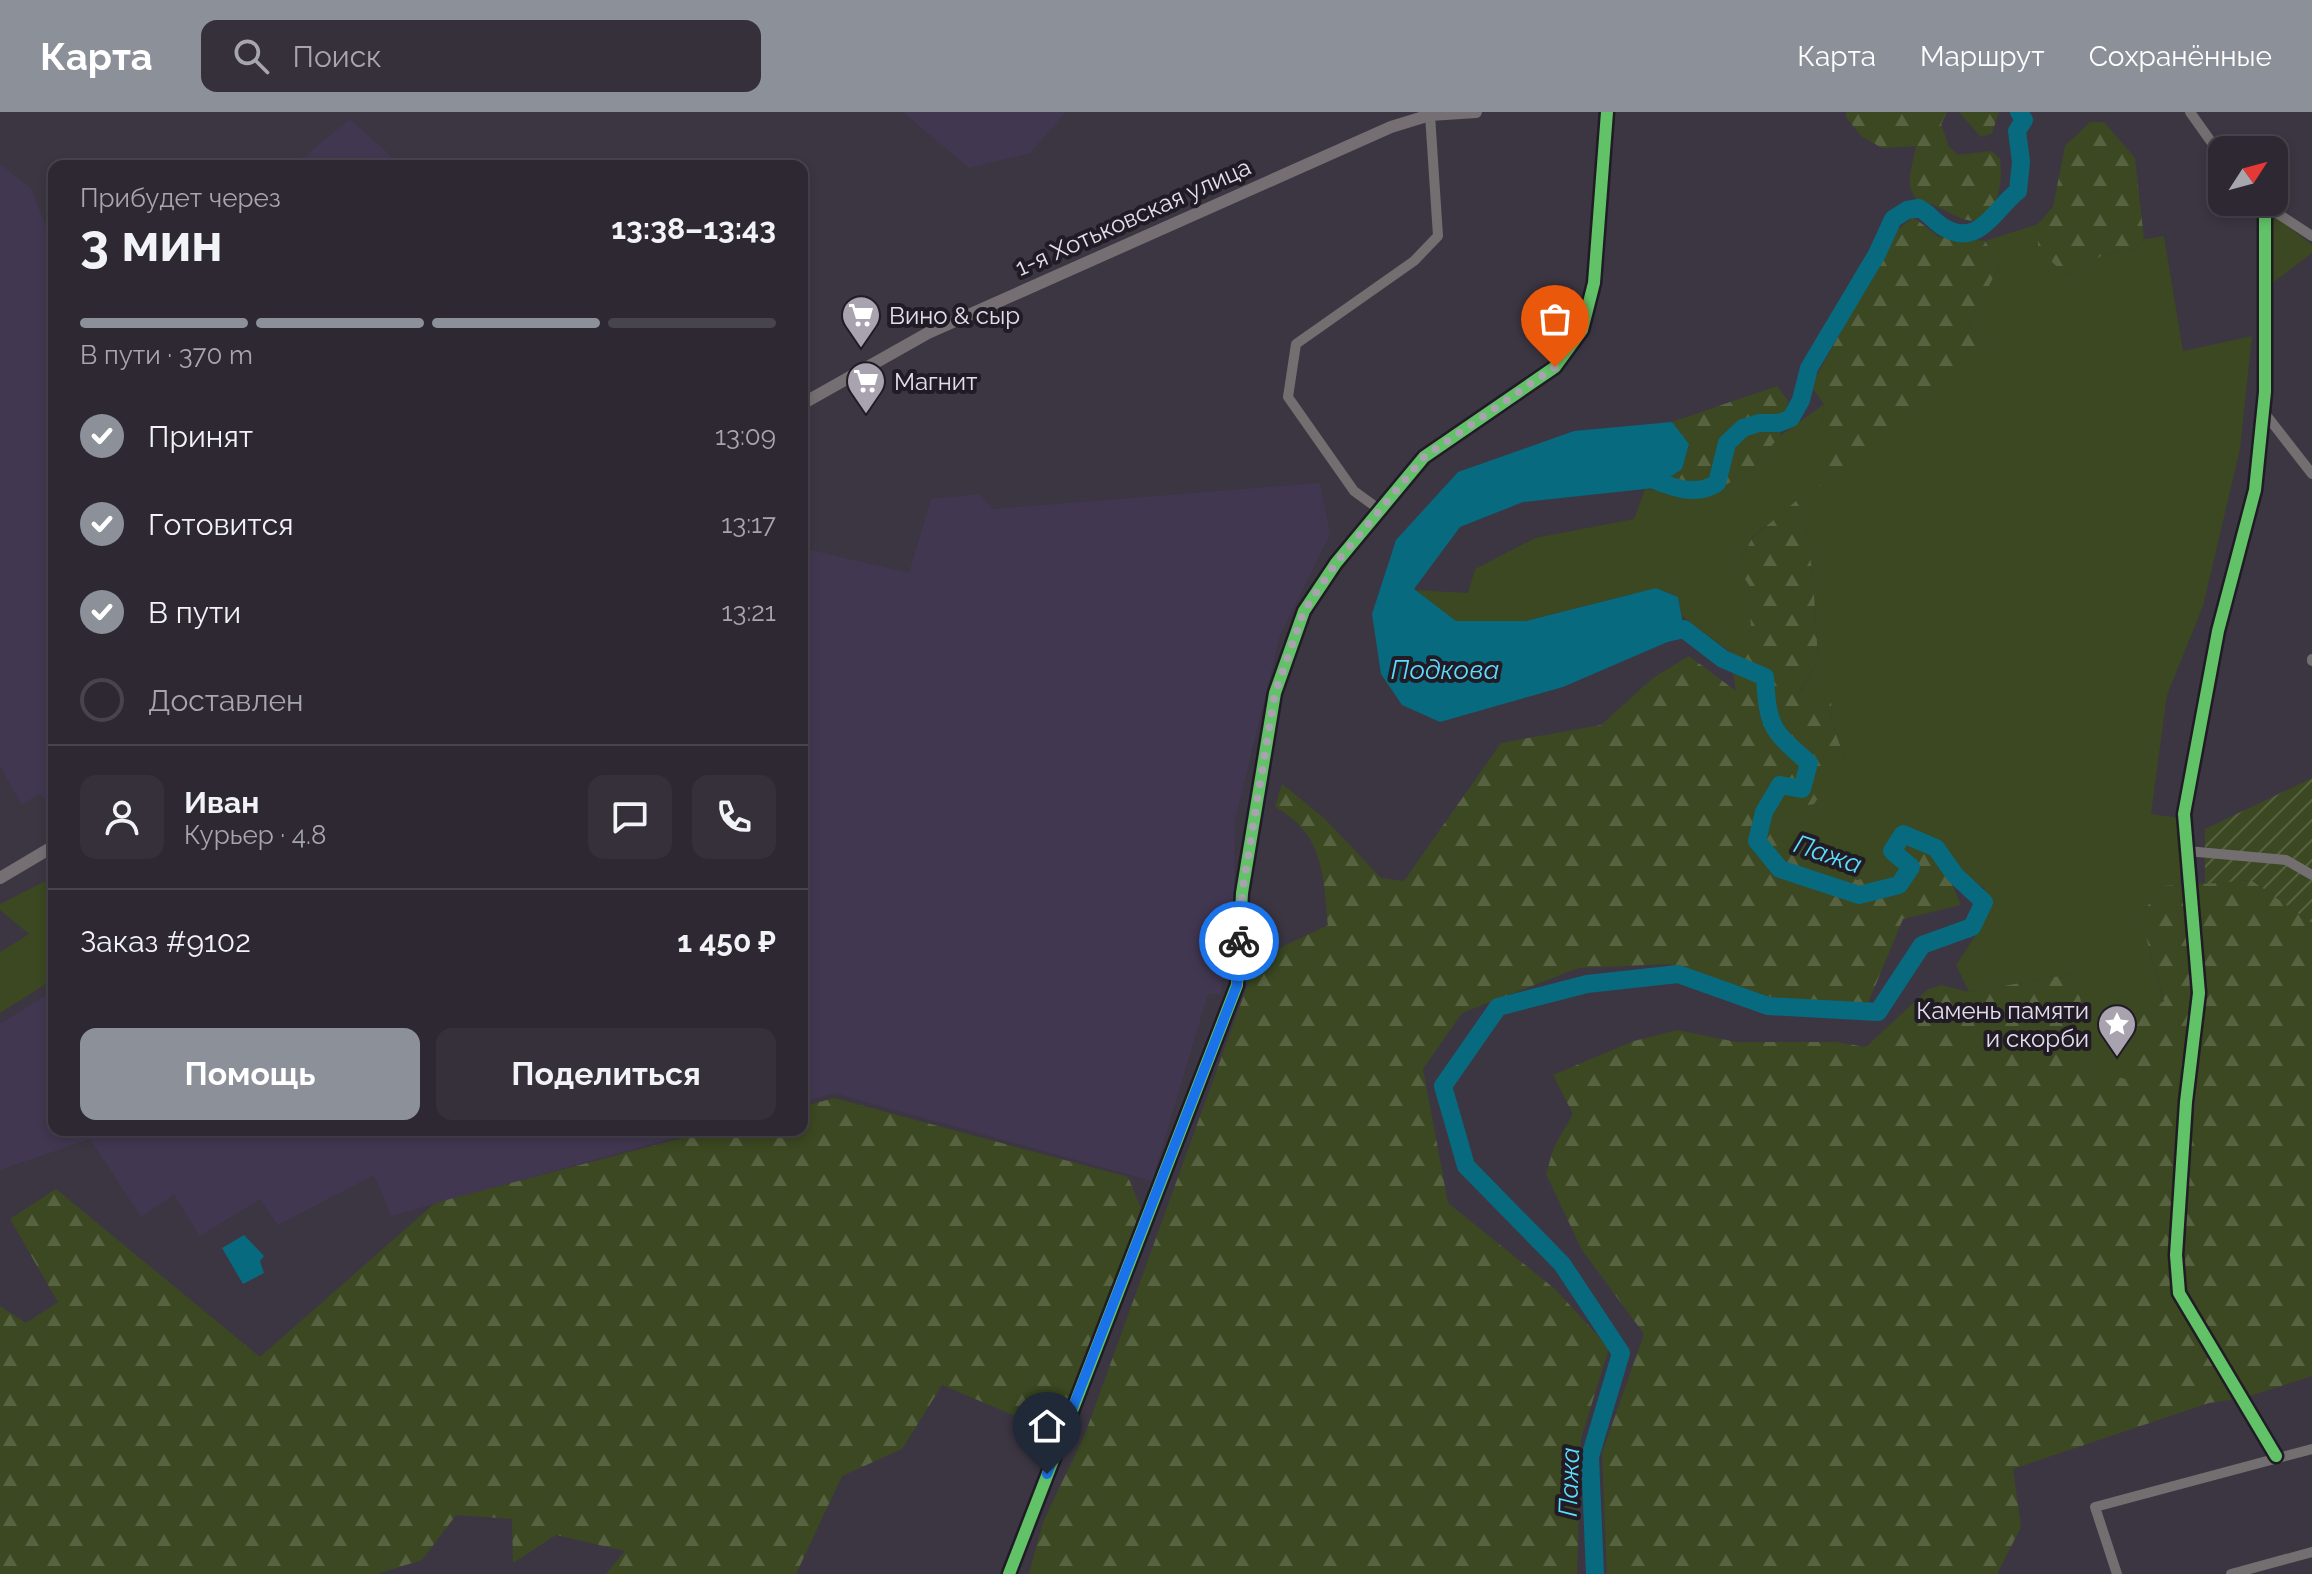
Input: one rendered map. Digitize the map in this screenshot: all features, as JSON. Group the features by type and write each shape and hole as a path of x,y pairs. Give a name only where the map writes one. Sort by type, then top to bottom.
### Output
{"main road":[{"name":"1-я Хотьковская улица","path":"808,400 942,326 1391,127 1425,114 1476,112"},
{"path":"0,878 48,850"}],"street":[{"path":"1009,1574 1237,985 1242,893 1275,693 1288,649 1304,611 1328,575 1424,457 1555,367 1582,330 1594,283 1607,112"},
{"path":"2190,112 2208,137"},
{"path":"1380,510 1354,491 1288,397 1296,344 1414,261 1438,236 1425,114"},
{"path":"2263,216 2263,411 2255,490 2218,631 2184,814 2199,993 2176,1255 2179,1293 2276,1456"},
{"path":"2281,216 2312,236"},
{"path":"2263,411 2312,474"},
{"path":"2187,851 2286,860 2312,875"},
{"path":"2117,1574 2095,1507 2276,1456 2312,1449"},
{"path":"2231,1574 2312,1552"}],"shaded area":[{"path":"903,112 1066,112 1030,153 969,168"},
{"path":"350,119 395,160 300,160"},
{"path":"0,164 31,188 48,231 48,804 40,793 22,805 0,766"},
{"path":"1320,483 1330,534 1280,635 1235,820 1234,911 1221,994 1208,994 1152,1181 834,1093 808,1100 808,549 909,573 931,499 979,494 993,509"},
{"path":"48,994 48,1136 680,1136 391,1216 374,1175 278,1225 260,1199 200,1236 174,1195 141,1217 90,1139 0,1170 0,1024"}],"green space":[{"path":"1846,112 1947,112 1941,124 1949,147 1958,155 1992,151 2000,159 1999,192 1995,202 1987,214 1978,220 1969,220 1919,202 1910,182 1916,146 1882,148 1861,136 1846,117"},
{"path":"1959,112 1999,112 1992,133 1981,137"},
{"path":"2090,122 2104,122 2135,158 2144,239 2137,248 2103,255 2076,272 2064,273 2038,249 2038,224 2053,207 2065,146"},
{"path":"1913,217 1939,237 1985,241 2000,265 1968,325 1993,347 1891,440 1820,488 1824,404 1811,386 1896,231"},
{"path":"2276,217 2312,245 2312,253 2270,285 2271,222"},
{"path":"2038,224 2042,246 2064,273 2076,272 2103,255 2137,248 2144,239 2164,236 2183,351 2252,336 2240,449 2203,606 2167,695 2151,814 2180,818 2180,885 2162,886 2140,916 2164,1002 2135,1020 2131,1081 2093,1072 2076,973 1969,992 1956,965 1981,927 1985,889 1939,854 1911,845 1892,870 1857,880 1780,840 1786,808 1845,759 1832,723 1831,696 1799,695 1818,659 1813,577 1802,497 1752,537 1737,567 1749,585 1751,630 1730,652 1682,616 1678,597 1656,588 1526,621 1455,621 1414,590 1468,593 1475,569 1535,538 1634,519 1645,489 1706,496 1750,471 1780,436 1824,404 1821,487 1993,347 1968,325 2000,265 1985,241"},
{"path":"1777,386 1788,401 1780,436 1750,471 1706,496 1654,488 1682,469 1689,444 1672,422"},
{"path":"1802,496 1813,577 1818,659 1799,694 1816,692 1831,696 1832,723 1845,759 1814,804 1786,809 1780,840 1857,880 1892,870 1911,845 1939,854 1961,905 1903,919 1868,1003 1774,998 1669,964 1578,968 1462,1013 1423,1069 1448,1203 1555,1289 1609,1348 1581,1439 1577,1574 1029,1574 1043,1522 1085,1434 1257,959 1328,925 1322,872 1312,842 1291,818 1275,807 1282,784 1324,818 1381,878 1404,881 1501,743 1601,725 1653,678 1689,656 1736,691 1730,652 1751,630 1749,585 1737,567 1752,538"},
{"path":"2312,778 2312,923 2251,880 2205,884 2205,829"},
{"path":"2251,880 2312,923 2312,1376 2243,1398 2209,1403 2013,1469 2021,1527 1997,1574 1607,1574 1602,1453 1644,1334 1582,1250 1546,1174 1554,1147 1573,1114 1553,1075 1634,1041 1677,1030 1736,1042 1835,1042 1866,1047 1927,990 1941,985 1969,992 2076,973 2093,1071 2130,1080 2135,1020 2164,1001 2140,916 2162,886"},
{"path":"45,881 48,887 48,983 0,1013 0,952 29,934 0,910 0,904"},
{"path":"834,1098 1128,1177 1141,1208 1108,1307 1056,1433 942,1385 902,1449 842,1476 796,1574 606,1574 625,1551 556,1535 513,1563 512,1519 456,1515 422,1560 377,1574 0,1574 0,1306 26,1323 58,1302 10,1219 56,1189 260,1357 435,1203 690,1136 808,1136 808,1105"}],"water":[{"name":"Подкова","path":"1672,422 1689,444 1682,469 1654,488 1523,502 1460,527 1414,589 1456,621 1526,621 1656,588 1678,597 1684,629 1672,640 1563,687 1440,722 1402,705 1381,674 1372,614 1396,540 1458,472 1574,431"},
{"path":"244,1235 264,1256 260,1261 264,1273 243,1284 222,1248"}],"waterway":[{"name":"Пажа","path":"1641,475 1689,490 1708,488 1717,483 1727,443 1743,428 1759,423 1779,423 1791,418 1801,400 1809,368 1877,254 1893,219 1907,210 1919,208 1945,228 1968,233 1986,223 2018,191 2021,162 2017,131 2024,120 2019,112"},
{"name":"Пажа","path":"1595,1574 1590,1457 1621,1353 1562,1264 1466,1166 1443,1086 1498,1007 1587,984 1678,974 1768,1006 1878,1012 1922,945 1972,927 1984,902 1955,875 1936,848 1903,834 1892,851 1911,867 1899,885 1859,895 1780,869 1757,841 1764,812 1780,785 1802,789 1809,763 1774,726 1768,707 1765,677 1723,659 1684,629 1662,634"}],"cycle path":[{"path":"1009,1574 1237,985 1242,893 1275,693 1304,611 1336,563 1424,457 1555,367 1582,330 1594,283 1607,112"},
{"path":"2265,216 2265,392 2255,490 2218,631 2184,814 2199,993 2186,1102 2176,1255 2179,1293 2276,1456"}],"way so far":[{"path":"1239,941 1242,893 1275,693 1288,649 1304,611 1336,563 1424,457 1555,367"}],"place":[{"name":"Вино & сыр","path":"861,349"},
{"name":"Магнит","path":"866,415"},
{"name":"Камень памяти и скорби","path":"2117,1058"}],"route":[{"path":"1047,1474 1237,985 1239,941"}]}
